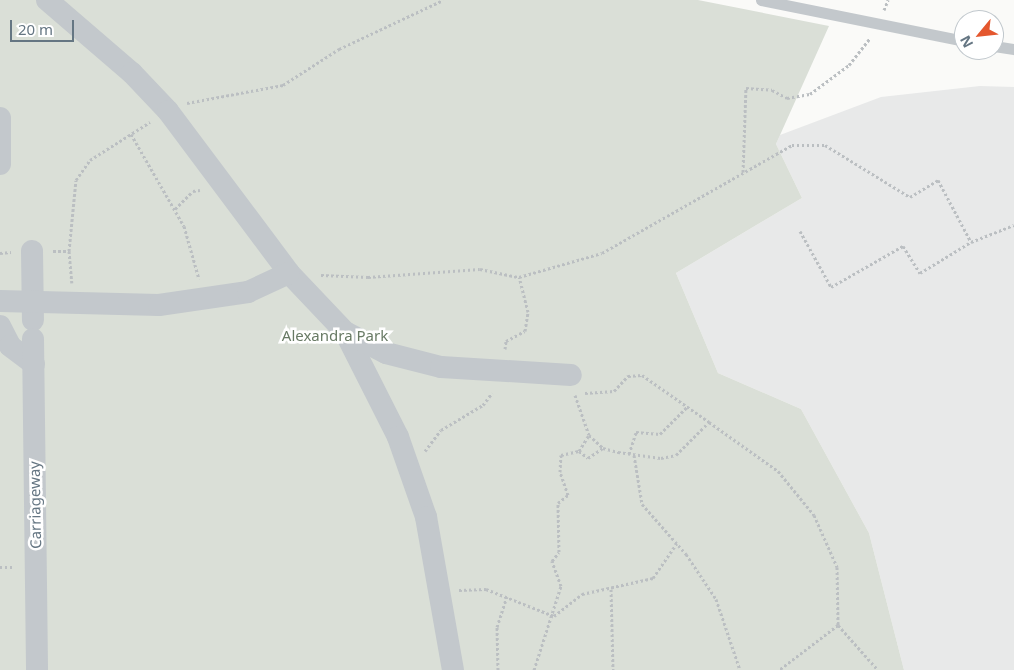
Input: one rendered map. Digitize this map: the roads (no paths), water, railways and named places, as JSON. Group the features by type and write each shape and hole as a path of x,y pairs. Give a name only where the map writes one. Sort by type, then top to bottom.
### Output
{"street":[{"path":"47,0 132,73 168,111 228,188 289,273 345,332 373,380 406,459 426,517 441,592 453,670"},
{"path":"0,118 0,164"},
{"name":"Carriageway","path":"32,251 36,670"},
{"path":"0,301 33,320 74,302 159,305 248,292 289,273"},
{"path":"0,326 10,346 34,364"},
{"path":"345,332 386,353 441,367 500,372 573,385"}],"lane":[{"path":"762,0 954,38"}],"park label":[{"name":"Alexandra Park","path":"335,336"}]}
